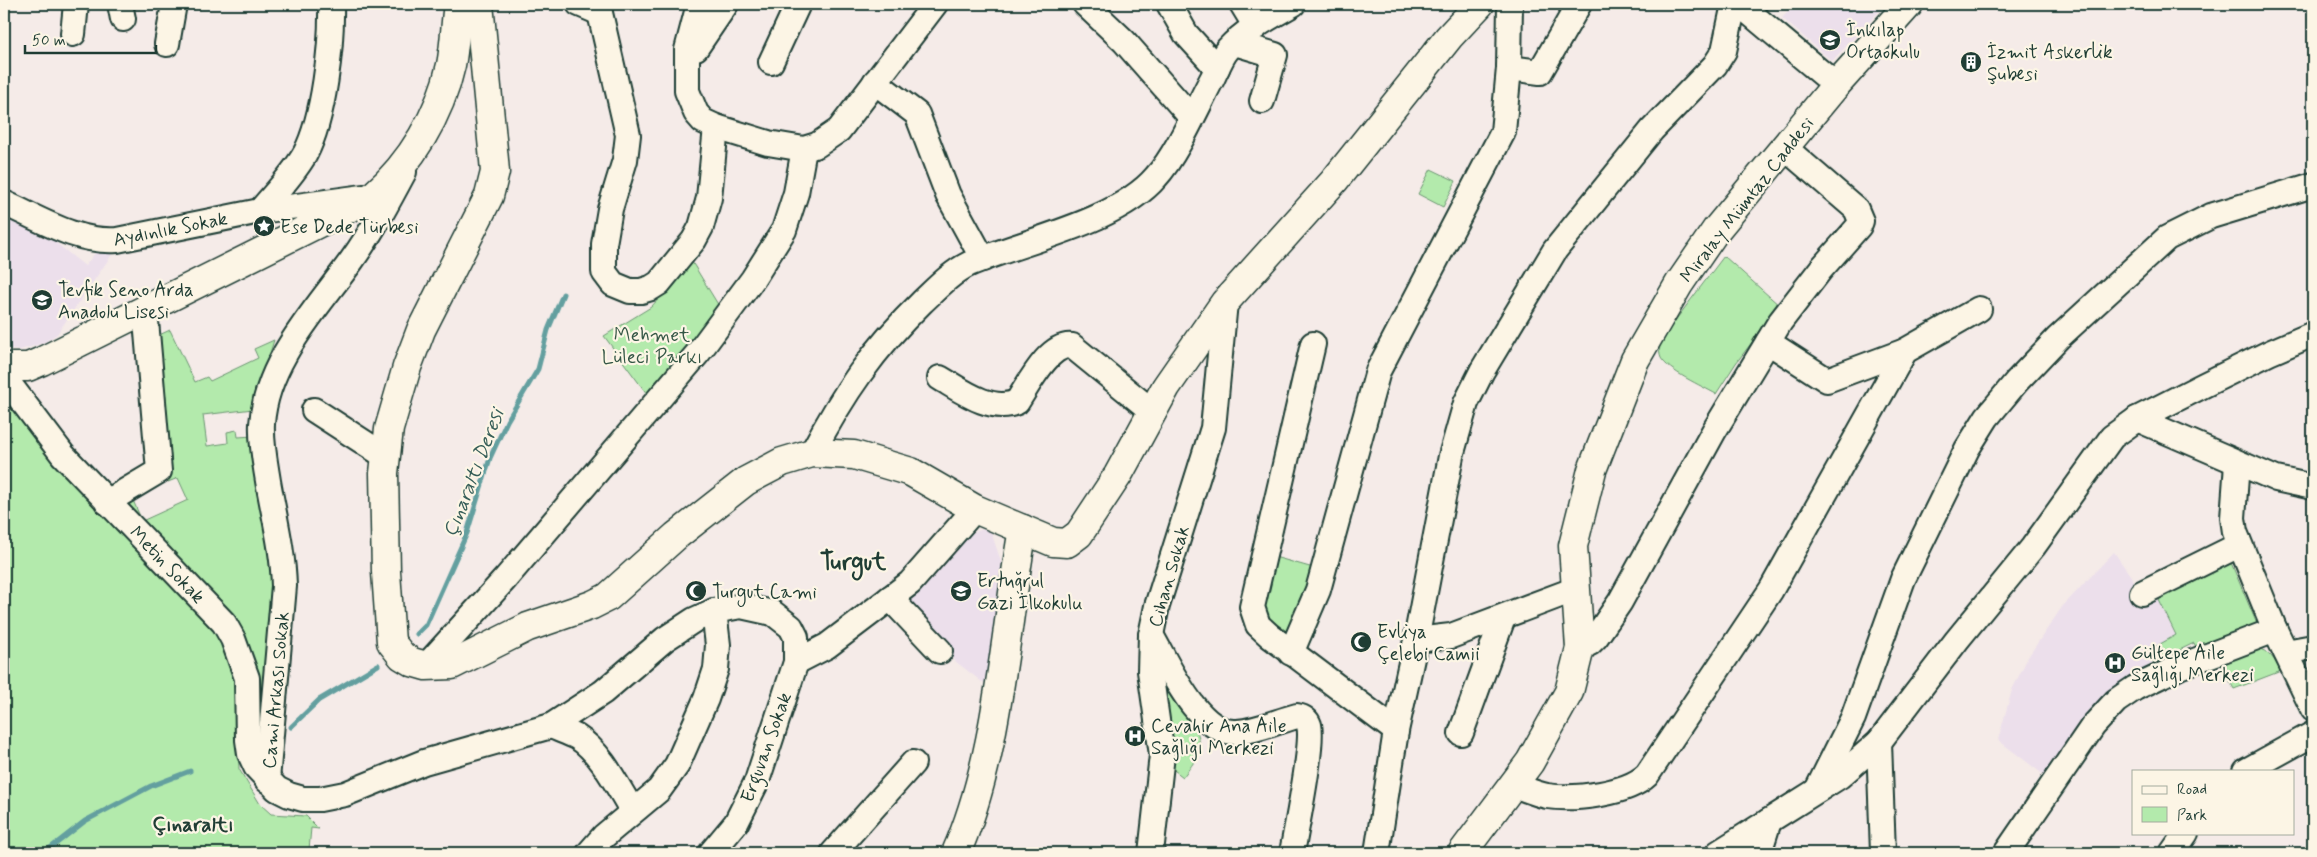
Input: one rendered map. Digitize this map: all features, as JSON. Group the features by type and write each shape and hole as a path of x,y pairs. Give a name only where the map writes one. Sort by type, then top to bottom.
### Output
{"main road":[{"path":"4,367 28,367 372,196 398,171 419,143 447,78 451,63 458,4"},
{"path":"479,4 494,160 492,185 481,212 433,304 407,367 391,420 385,456 384,537 391,642 402,656 412,662 426,666 442,667 463,662 528,627 578,612 608,597 676,536 746,481 769,468 812,453 854,455 882,461 911,472 975,509 1053,542 1067,542 1079,534 1118,475 1166,387 1225,302 1334,181 1449,37 1480,4"},
{"name":"Miralay Mümtaz Caddesi","path":"1462,853 1514,785 1545,739 1569,692 1580,648 1573,546 1584,497 1611,417 1635,360 1679,284 1711,238 1836,85 1909,4"},
{"path":"956,853 970,821 985,767 1023,528"}],"street":[{"path":"73,34 76,4"},
{"path":"167,44 174,4"},
{"path":"260,211 295,170 314,134 328,54 331,4"},
{"path":"700,4 687,50 687,90 690,102 703,120 716,127 768,143 804,149 817,146 839,130 935,4"},
{"path":"688,71 702,38 726,4"},
{"path":"771,62 798,4"},
{"path":"1085,4 1124,41 1191,117"},
{"path":"1169,4 1186,34 1217,68"},
{"path":"1242,4 1256,27"},
{"path":"812,453 834,410 862,367 884,341 950,276 983,259 1056,234 1114,208 1144,188 1156,177 1228,49 1256,27 1293,4"},
{"path":"1291,654 1318,590 1378,371 1503,132 1509,68 1510,4"},
{"path":"1509,68 1540,72 1579,4"},
{"path":"1377,853 1396,731 1416,640 1454,441 1466,403 1478,379 1555,250 1652,130 1715,65 1724,52 1734,4"},
{"path":"1739,4 1836,85"},
{"path":"595,7 627,123 628,146 606,224 602,264 607,279 621,289 641,291 659,283 694,240 701,227 709,198 716,127"},
{"path":"1235,43 1275,55 1262,101"},
{"path":"618,51 620,95"},
{"path":"875,82 917,114 948,195 983,259"},
{"name":"Cami Arkası Sokak","path":"419,143 377,222 353,259 292,342 276,374 263,409 261,437 283,559 284,586 267,780 277,789 289,795 303,799 320,799 346,794 424,762 551,726 603,692 665,639 694,620 714,611 741,606 773,613 791,627 796,637 796,662"},
{"path":"1580,648 1590,643 1596,637 1620,602 1714,431 1768,342 1796,300 1855,232 1861,220 1856,209 1784,147"},
{"path":"426,666 506,578 698,353 753,280 784,230 796,193 804,149"},
{"path":"1817,790 1853,718 1903,579 1967,449 1987,417 2058,338 2167,238 2211,216 2313,185"},
{"name":"Aydınlık Sokak","path":"4,203 68,232 100,241 117,240 260,211 372,196"},
{"name":"Cihan Sokak","path":"1151,853 1162,755 1152,696 1151,635 1157,606 1212,428 1225,302"},
{"path":"1768,342 1826,380 1905,351 1979,309"},
{"path":"107,502 159,471 145,310"},
{"path":"1718,853 1840,776 1879,742 1957,640 2033,547 2112,437 2137,419 2252,361 2307,342"},
{"path":"1313,344 1252,607 1258,625 1291,654 1396,731"},
{"path":"940,378 978,400 1010,405 1017,402 1052,352 1065,345 1072,346 1153,412"},
{"path":"1514,785 1546,796 1583,796 1631,785 1647,775 1771,590 1905,351"},
{"name":"Metin Sokak","path":"4,377 63,455 212,610 233,639 247,678 250,754 256,768 267,780"},
{"path":"314,410 385,456"},
{"path":"2137,419 2276,479 2313,487"},
{"path":"2236,463 2233,518 2239,544 2276,630 2313,708"},
{"path":"796,662 827,646 910,583 975,509"},
{"path":"2142,593 2239,544"},
{"path":"1416,640 1451,636 1576,589"},
{"path":"890,598 940,651"},
{"path":"589,853 632,810 668,780 677,765 706,698 718,656 714,611"},
{"path":"1461,733 1503,618"},
{"path":"2006,853 2093,726 2116,701 2135,688 2179,667 2276,630"},
{"path":"1151,635 1188,698 1210,724 1223,730 1235,732 1254,730 1297,716 1304,718 1308,722 1309,743 1292,853"},
{"path":"2286,652 2313,647"},
{"name":"Erguvan Sokak","path":"712,853 736,824 757,781 796,662"},
{"path":"551,726 576,737 586,745 608,771 632,810"},
{"path":"2248,770 2313,734"},
{"path":"1879,742 1883,853"},
{"path":"833,853 913,763"},
{"path":"1759,853 1769,821"},
{"path":"2172,853 2185,834"}],"shaded area":[{"name":"İnkılap Ortaokulu","path":"1795,4 1886,4 1832,61 1782,18"},
{"name":"Tevfik Seno Arda Anadolu Lisesi","path":"4,211 55,233 56,243 85,266 95,253 115,250 57,334 43,343 20,350 4,348"},
{"name":"Ertuğrul Gazi İlkokulu","path":"987,528 991,532 1006,576 991,683 982,682 955,661 904,606 971,533"},
{"path":"2114,552 2148,601 2157,596 2176,636 2146,652 2153,663 2113,688 2090,715 2048,778 1998,740 2012,690 2028,657 2062,607"}],"green space":[{"path":"1431,169 1456,181 1443,207 1418,194"},
{"path":"1724,256 1780,306 1736,363 1716,394 1671,368 1661,358 1659,350 1662,338"},
{"name":"Mehmet Lüleci Parkı","path":"692,262 722,311 650,398 604,336 651,307"},
{"path":"170,330 195,382 207,377 210,381 258,358 254,349 274,340 253,409 203,415 207,446 228,443 227,432 237,430 238,437 253,436 275,559 264,702 259,724 257,687 121,504 132,498 142,521 188,500 178,478 168,482 155,337"},
{"path":"4,389 211,616 235,666 239,769 260,804 271,814 306,816 319,829 311,828 309,850 318,853 4,853"},
{"path":"1271,556 1317,569 1286,635 1268,619 1263,604"},
{"path":"2229,558 2257,624 2197,649 2194,643 2153,663 2146,652 2176,635 2157,596"},
{"path":"2257,648 2268,653 2281,671 2234,689 2217,658"},
{"path":"1164,681 1189,714 1198,734 1197,756 1183,777 1170,767"}],"waterway":[{"name":"Çınaraltı Deresi","path":"417,634 426,625 467,533 490,458 507,421 538,369 548,330 563,294"},
{"name":"Çınaraltı Deresi","path":"291,727 319,700 378,665"},
{"name":"Çınaraltı Deresi","path":"44,853 85,821 151,786 190,771"}],"place":[{"name":"İnkılap Ortaokulu","path":"1830,40"},
{"name":"İzmit Askerlik Şubesi","path":"1971,62"},
{"name":"Ese Dede Türbesi","path":"264,226"},
{"name":"Tevfik Seno Arda Anadolu Lisesi","path":"42,300"},
{"name":"Turgut Cami","path":"696,591"},
{"name":"Ertuğrul Gazi İlkokulu","path":"961,591"},
{"name":"Evliya Çelebi Camii","path":"1361,642"},
{"name":"Gültepe Aile Sağlığı Merkezi","path":"2115,663"},
{"name":"Cevahir Ana Aile Sağlığı Merkezi","path":"1135,736"}],"district":[{"name":"Turgut","path":"853,561"},
{"name":"Çınaraltı","path":"193,824"}]}
